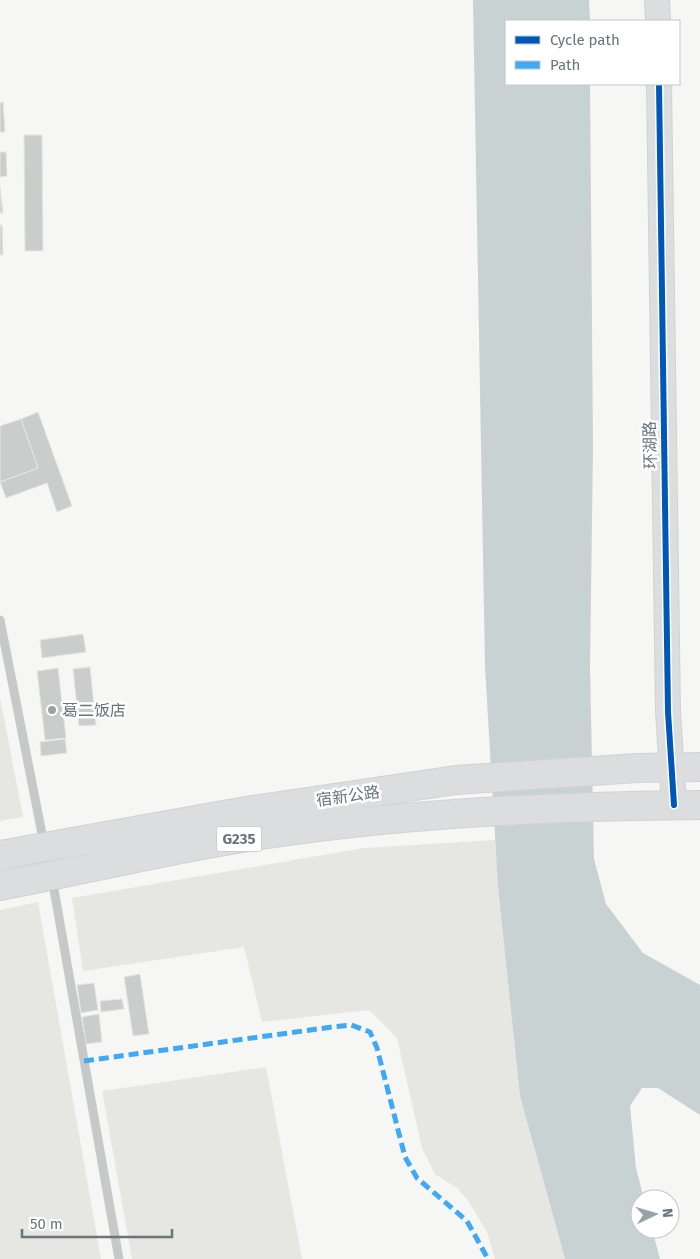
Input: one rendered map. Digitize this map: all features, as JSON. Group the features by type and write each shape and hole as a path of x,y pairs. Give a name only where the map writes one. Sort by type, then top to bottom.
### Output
{"highway":[{"name":"宿新公路","path":"7,854 246,811 456,780 608,770 700,767"},
{"name":"宿新公路","path":"9,884 282,832 462,813 611,806 687,805"}],"street":[{"path":"658,0 658,20"},
{"name":"环湖路","path":"659,85 668,712 672,767 687,805"}],"lane":[{"path":"0,620 45,847"},
{"path":"51,876 119,1259"}],"shaded area":[{"path":"473,0 589,0 590,20 505,20 505,85 590,85 593,447 590,667 594,859 606,904 643,953 700,985 700,1115 658,1088 642,1088 630,1106 636,1168 641,1189 630,1189 630,1239 655,1239 660,1259 565,1259 520,1096 498,886 485,667"},
{"path":"0,697 23,817 0,821"},
{"path":"495,840 520,1096 565,1259 495,1259 487,1232 469,1202 457,1188 435,1174 422,1148 397,1038 369,1010 262,1022 244,947 83,971 72,898 364,848"},
{"path":"38,902 101,1259 0,1259 0,910"},
{"path":"266,1067 302,1259 132,1259 102,1091"}],"building":[{"path":"3,102 5,132 0,132 0,103"},
{"path":"24,135 42,135 43,251 25,251"},
{"path":"0,152 6,152 7,176 0,177"},
{"path":"0,186 3,213 0,213"},
{"path":"0,225 2,225 3,255 0,255"},
{"path":"38,412 72,506 57,512 47,483 6,498 0,482 38,468 21,419"},
{"path":"21,419 38,468 0,482 0,426"},
{"path":"83,634 86,652 42,658 40,640"},
{"path":"90,667 96,725 79,726 73,669"},
{"path":"58,668 66,738 45,740 37,671"},
{"path":"65,739 67,753 41,756 40,742"},
{"path":"140,974 149,1034 133,1036 124,977"},
{"path":"94,983 98,1010 81,1013 77,985"},
{"path":"122,999 124,1009 101,1012 100,1001"},
{"path":"99,1014 102,1042 86,1044 82,1017"}],"marked path":[{"path":"84,1061 351,1025 370,1032 377,1048 405,1157 417,1178 467,1221 488,1259"}],"cycle path":[{"path":"659,85 668,712 674,805"}],"place":[{"name":"葛二饭店","path":"52,710"}]}
